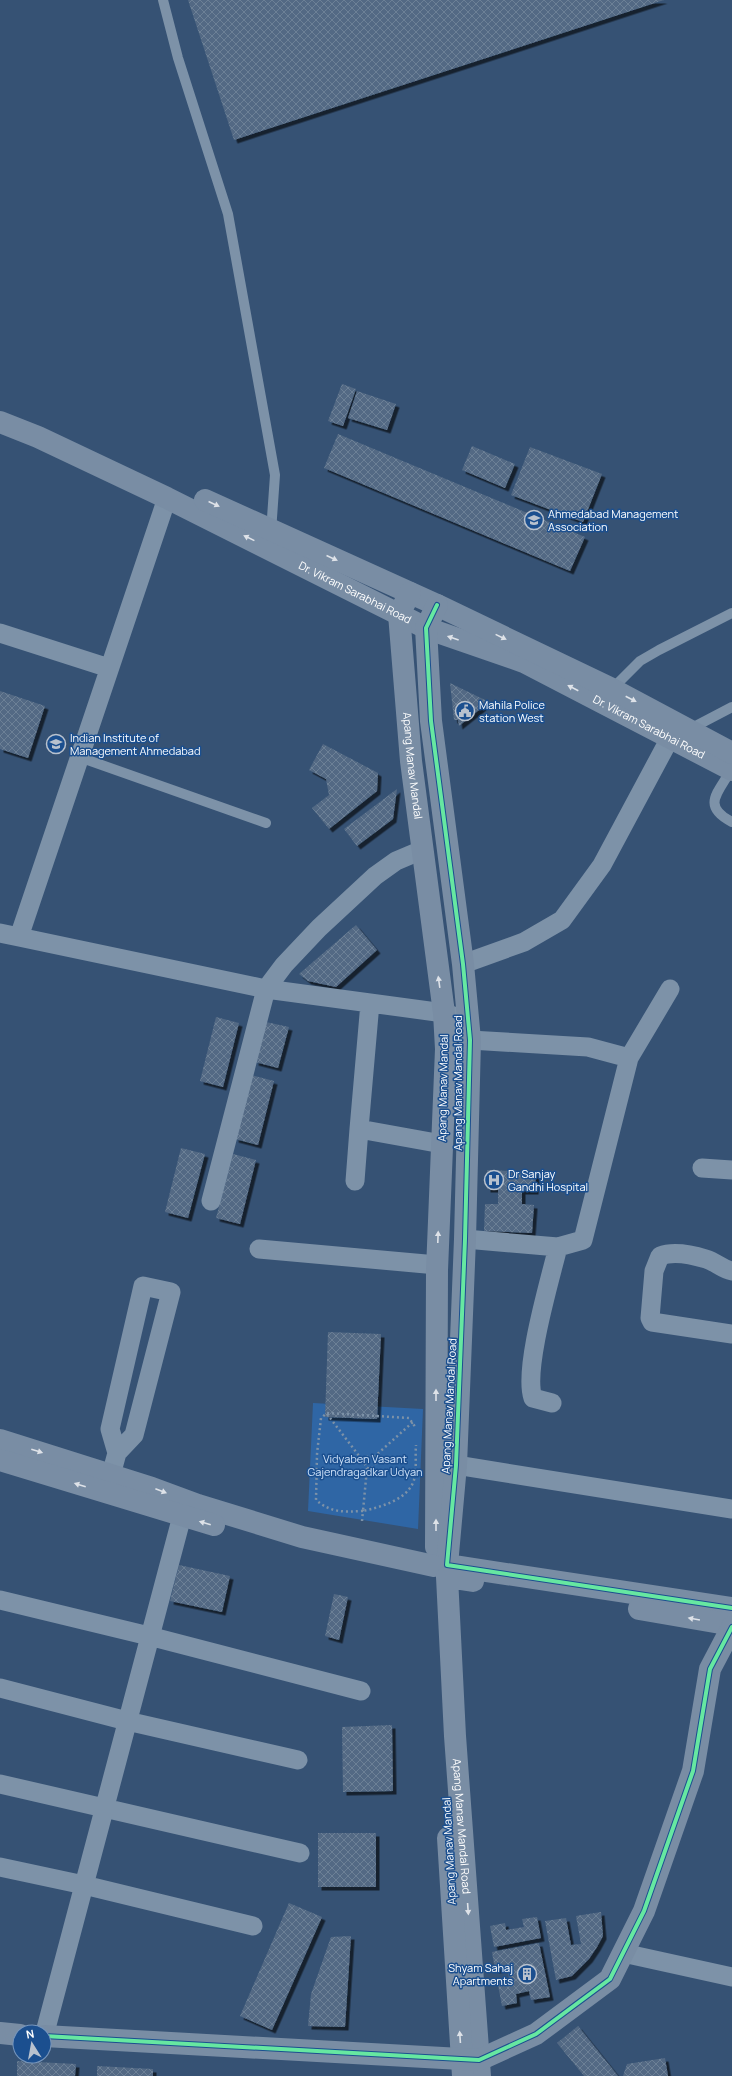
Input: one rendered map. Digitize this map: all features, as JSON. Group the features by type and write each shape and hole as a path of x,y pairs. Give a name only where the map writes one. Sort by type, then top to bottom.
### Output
{"street":[{"name":"Dr. Vikram Sarabhai Road","path":"0,408 44,425 270,540 398,614 426,628 524,662 670,738 732,764"},
{"name":"Dr. Vikram Sarabhai Road","path":"0,422 167,498 270,540 410,593 437,605 612,688 690,729 732,764"},
{"path":"19,937 167,498"},
{"path":"398,614 410,593"},
{"name":"Apang Manav Mandal Road","path":"437,605 426,628 431,721 463,964 469,1030 465,1239 456,1465 439,1571"},
{"name":"Apang Manav Mandal","path":"398,614 411,761 444,1013 446,1049 437,1267 439,1571 450,1872 471,2068"},
{"path":"0,633 109,668"},
{"path":"463,964 524,942 562,920 602,865 670,738"},
{"path":"211,1201 266,989 284,965 318,928 375,876 396,861 422,850"},
{"path":"0,933 266,989 444,1013 469,1030 588,1047 630,1058"},
{"path":"465,1239 558,1247 582,1240 630,1058 670,989"},
{"path":"355,1181 370,1003"},
{"path":"359,1129 442,1144"},
{"path":"702,1168 732,1170"},
{"path":"552,1403 533,1398 530,1391 534,1348 558,1247"},
{"path":"259,1249 463,1271"},
{"path":"732,1270 724,1269 707,1259 669,1253 660,1256 654,1271 650,1318 652,1322 732,1334"},
{"path":"111,1475 117,1453 134,1435 171,1292 143,1286 110,1429 117,1453"},
{"path":"0,1440 111,1475 184,1508"},
{"path":"0,1460 184,1508 439,1571 732,1626 710,1669 693,1771 644,1911 610,1979 536,2034 471,2068 52,2037"},
{"path":"456,1465 732,1509"},
{"path":"47,2024 184,1508"},
{"path":"439,1571 732,1608"},
{"path":"0,1600 149,1636 361,1691"},
{"path":"0,1688 127,1721 298,1760"},
{"path":"0,1784 104,1806 300,1853"},
{"path":"0,1867 84,1885 253,1926"},
{"path":"623,1953 732,1977"},
{"path":"0,2033 12,2034"}],"lane":[{"path":"163,0 178,58 228,214 275,475 270,540"},
{"path":"612,688 640,662 659,650 732,613"},
{"path":"690,729 732,707"},
{"path":"79,757 266,823"},
{"path":"732,764 715,798 714,806 720,816 732,822"}],"path":[{"path":"327,1414 363,1461 366,1468 362,1521"},
{"path":"416,1434 416,1427 409,1418 396,1416 327,1414 321,1418 316,1454 316,1500 326,1508 344,1512 363,1511 384,1506 403,1496 414,1480 416,1442"},
{"path":"374,1457 413,1422"},
{"path":"363,1461 369,1455 374,1457"},
{"path":"366,1468 374,1467 376,1463 374,1457"}],"green space":[{"name":"Vidyaben Vasant Gajendragadkar Udyan","path":"313,1403 423,1409 418,1529 308,1511"}],"building":[{"path":"188,0 664,0 234,140"},
{"path":"342,384 356,389 343,426 328,421"},
{"path":"357,391 396,404 387,430 348,418"},
{"path":"338,434 585,537 570,571 324,468"},
{"path":"472,446 515,464 505,488 462,470"},
{"path":"530,447 602,474 583,522 511,495"},
{"name":"Mahila Police station West","path":"450,683 489,702 459,726 458,720 454,720"},
{"path":"0,691 45,706 28,758 0,749"},
{"path":"323,744 378,773 377,791 329,829 312,808 329,795 326,779 309,770"},
{"path":"397,789 393,819 357,846 344,829"},
{"path":"356,925 377,950 336,987 308,981 299,974"},
{"path":"216,1017 239,1023 223,1087 200,1081"},
{"path":"266,1022 289,1027 278,1068 255,1062"},
{"path":"251,1075 274,1081 258,1145 235,1139"},
{"path":"181,1148 205,1154 188,1218 165,1212"},
{"path":"233,1154 256,1160 240,1224 216,1218"},
{"path":"487,1170 536,1172 535,1191 522,1191 522,1204 534,1205 532,1233 484,1231 485,1204 498,1204 498,1189 487,1189"},
{"path":"328,1332 381,1334 377,1419 325,1417"},
{"path":"179,1565 230,1576 222,1612 170,1601"},
{"path":"334,1594 348,1597 339,1640 325,1636"},
{"path":"392,1725 393,1791 343,1792 342,1727"},
{"path":"318,1833 376,1833 376,1887 318,1887"},
{"path":"289,1903 322,1917 272,2030 240,2016"},
{"path":"601,1912 603,1936 597,1947 589,1959 572,1976 556,1980 545,1921 566,1918 571,1945 581,1944 576,1916"},
{"name":"Shyam Sahaj Apartments","path":"537,1917 541,1938 494,1947 490,1926 505,1923 506,1930 524,1927 522,1919"},
{"path":"351,1936 345,2027 308,2026 311,1994 331,1937"},
{"name":"Shyam Sahaj Apartments","path":"539,1943 550,1997 531,2000 529,1991 516,1994 517,2003 502,2006 497,1980 509,1978 507,1968 495,1970 492,1952"},
{"path":"578,2026 618,2076 584,2076 557,2043"},
{"path":"665,2058 668,2076 623,2076 627,2064"},
{"path":"52,2063 76,2064 75,2076 17,2076 17,2064 52,2064"},
{"path":"97,2066 153,2069 153,2076 97,2076"}],"cycle path":[{"path":"437,605 426,628 431,721 463,964 470,1040 465,1239 456,1465 447,1565 732,1608"},
{"path":"52,2036 479,2060 536,2034 610,1979 644,1911 693,1771 710,1669 732,1627"}],"place":[{"name":"Ahmedabad Management Association","path":"534,520"},
{"name":"Mahila Police station West","path":"465,711"},
{"name":"Indian Institute of Management Ahmedabad","path":"56,744"},
{"name":"Dr Sanjay Gandhi Hospital","path":"494,1180"},
{"name":"Shyam Sahaj Apartments","path":"527,1974"}]}
